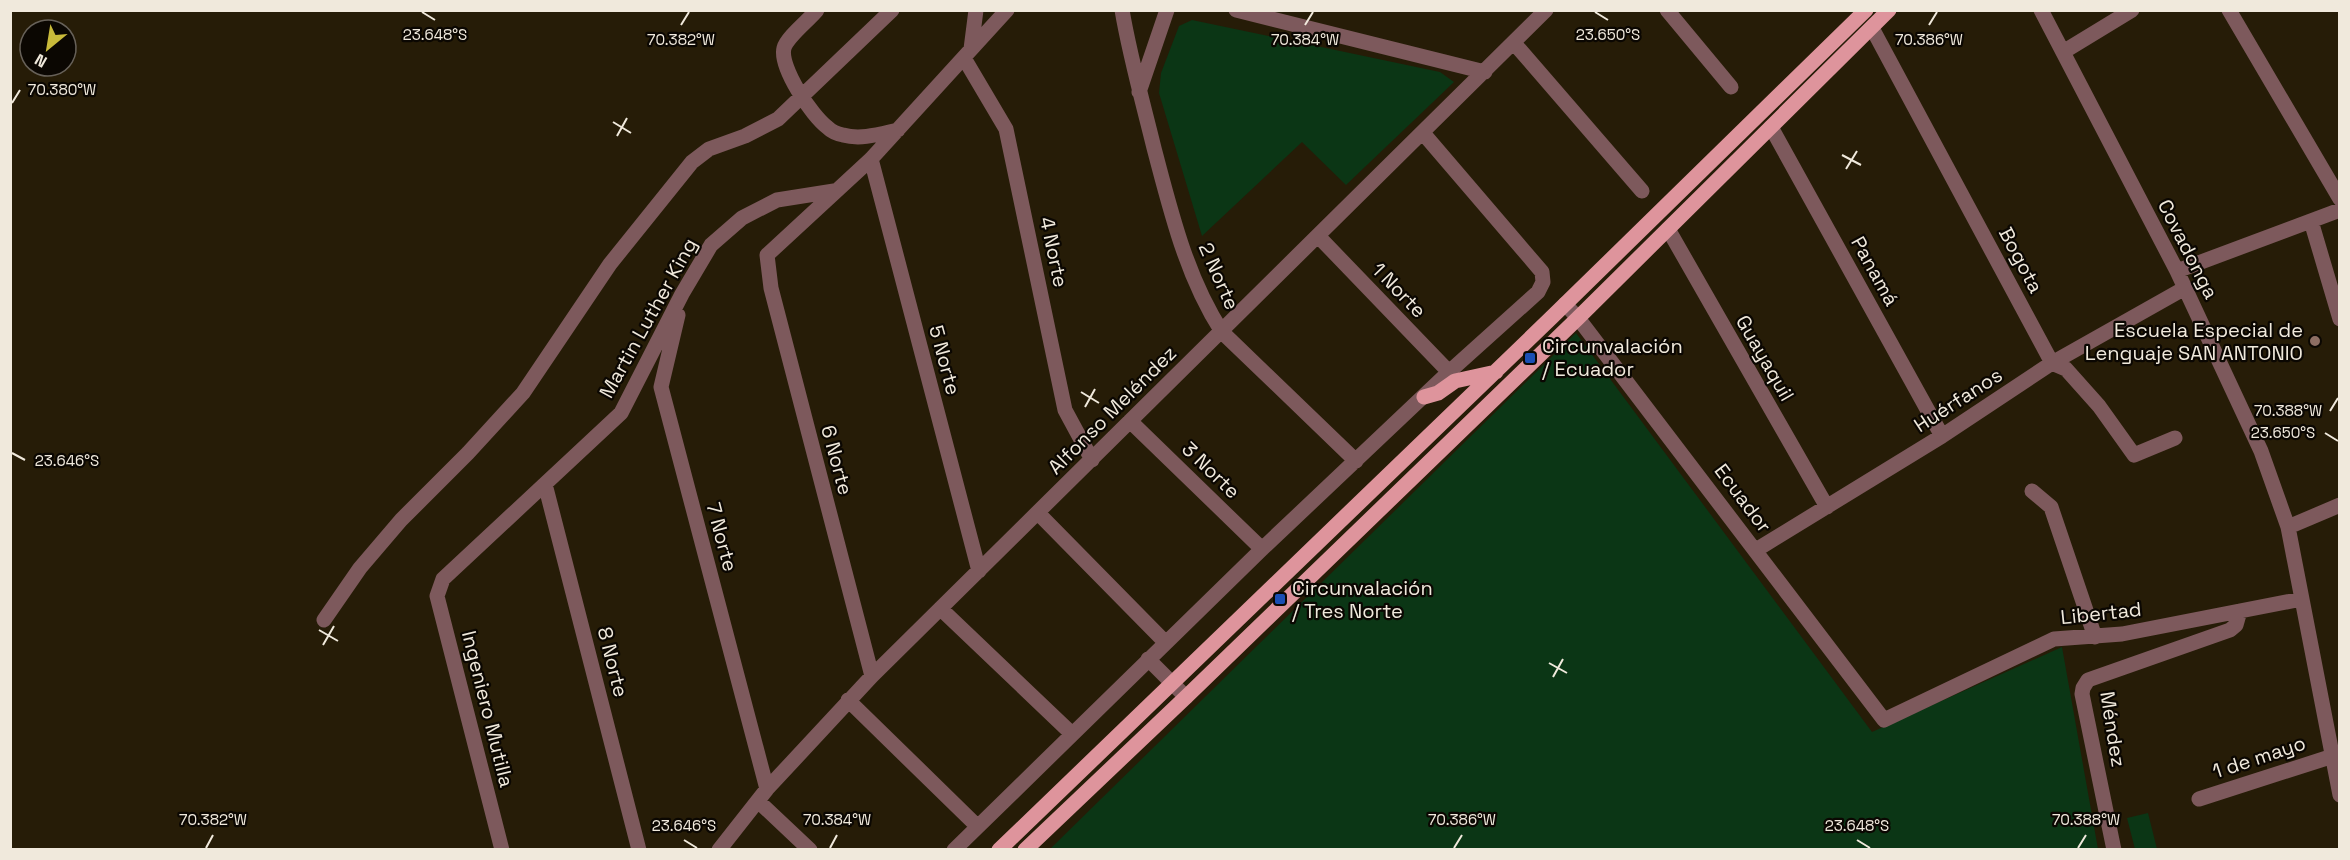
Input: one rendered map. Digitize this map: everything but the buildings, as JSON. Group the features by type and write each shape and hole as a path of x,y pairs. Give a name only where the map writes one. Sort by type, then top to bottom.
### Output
{"main road":[{"path":"999,849 1496,372 1866,10"},
{"path":"1025,849 1186,697 1578,318 1889,10"},
{"path":"1424,396 1438,393 1455,381 1496,372"}],"street":[{"path":"817,10 787,41 783,50 789,73 802,95 827,128 842,135 860,138 898,130"},
{"path":"324,620 360,568 401,520 524,393 610,264 692,162 709,149 746,136 778,119 892,10"},
{"path":"968,53 976,10"},
{"path":"834,191 871,159 1007,10"},
{"name":"2 Norte","path":"1122,10 1139,92 1167,202 1189,269 1207,308 1222,332 1356,461"},
{"path":"1139,92 1167,10"},
{"path":"1236,10 1485,72"},
{"name":"Alfonso Meléndez","path":"719,849 763,795 848,700 1319,237 1546,10"},
{"path":"1667,10 1731,87"},
{"name":"Covadonga","path":"2041,10 2177,271 2261,451 2288,527 2340,795"},
{"path":"2063,52 2132,10"},
{"path":"2229,10 2340,199"},
{"name":"Bogota","path":"1872,28 2052,363 2066,369 2099,406 2134,455 2175,438"},
{"path":"1514,43 1642,191"},
{"name":"4 Norte","path":"968,53 1006,129 1065,410 1092,460"},
{"name":"Panamá","path":"1771,128 1942,436"},
{"path":"954,849 1262,549 1449,372 1538,292 1543,282 1542,272 1422,133"},
{"name":"5 Norte","path":"871,159 979,571"},
{"name":"6 Norte","path":"834,191 767,255 771,288 872,676"},
{"name":"Martin Luther King","path":"443,579 621,413 682,294 711,245 742,218 777,201 834,191"},
{"path":"2177,271 2340,210"},
{"path":"2311,221 2340,319"},
{"name":"Guayaquil","path":"1668,229 1827,507"},
{"name":"1 Norte","path":"1319,237 1449,372"},
{"name":"Huérfanos","path":"1756,550 1942,436 2052,363 2185,288"},
{"name":"7 Norte","path":"682,294 661,387 763,795"},
{"name":"Ecuador","path":"1565,304 1756,550 1884,720"},
{"name":"3 Norte","path":"1130,421 1262,549"},
{"name":"8 Norte","path":"545,484 639,849"},
{"path":"2032,491 2051,507 2095,637"},
{"path":"2288,527 2340,505"},
{"path":"1038,513 1165,642"},
{"name":"Ingeniero Mutilla","path":"443,579 437,596 502,849"},
{"name":"Libertad","path":"1884,720 2054,639 2122,634 2302,599"},
{"path":"941,609 1071,733"},
{"name":"Méndez","path":"2114,849 2082,694 2083,688 2088,680 2230,630 2236,625 2240,611"},
{"path":"1148,659 1186,697"},
{"path":"848,700 977,826"},
{"name":"1 de mayo","path":"2199,799 2333,756"},
{"path":"763,795 810,849"}],"green space":[{"path":"1192,20 1440,72 1454,82 1346,185 1302,142 1202,236 1159,93 1161,73 1179,26"},
{"path":"1576,333 1872,732 2062,647 2098,849 1049,850"},
{"path":"2148,813 2157,849 2135,849 2127,818"}],"place":[{"name":"Escuela Especial de Lenguaje SAN ANTONIO","path":"2315,341"},
{"name":"Circunvalación / Ecuador","path":"1530,358"},
{"name":"Circunvalación / Tres Norte","path":"1280,599"}]}
